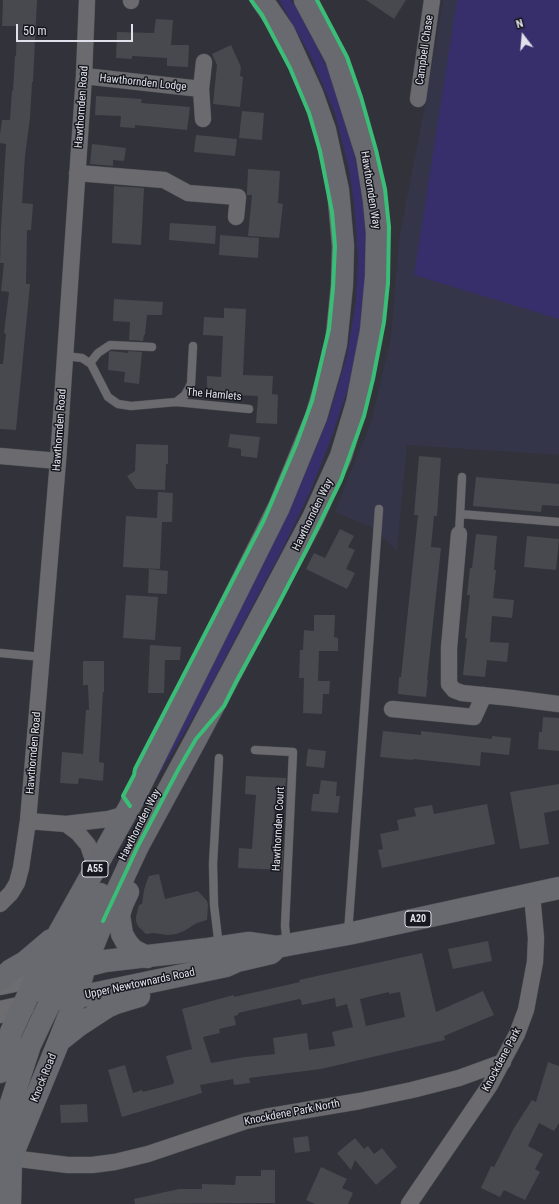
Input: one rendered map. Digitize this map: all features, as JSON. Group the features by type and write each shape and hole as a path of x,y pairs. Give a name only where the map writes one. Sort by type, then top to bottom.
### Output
{"highway":[{"name":"Hawthornden Way","path":"54,987 60,931 126,814 279,508 316,417 336,344 342,285 343,246 338,190 325,130 312,93 284,32 262,0"},
{"name":"Hawthornden Way","path":"54,987 102,921 138,846 313,518 340,456 357,403 371,331 376,277 377,233 374,201 367,156 336,58 305,0"},
{"path":"147,957 133,950 127,943 122,934 119,915 122,905 194,762 196,739"},
{"path":"2,1129 30,1045 54,987 78,937 106,884 138,846"},
{"name":"Upper Newtownards Road","path":"54,987 226,966 278,948 532,895 559,888"},
{"path":"0,980 11,970 25,962 40,950 60,931"},
{"name":"Upper Newtownards Road","path":"54,987 105,961 219,948 249,943 278,948"},
{"path":"59,1041 78,1026 116,1003 259,966 278,948"},
{"name":"Knock Road","path":"7,1193 11,1158 59,1041 54,987"},
{"name":"A55","path":"0,1072 11,1032 54,987"},
{"name":"Knock Road","path":"2,1129 11,1158"}],"main road":[{"name":"Upper Newtownards Road","path":"0,984 54,987"},
{"name":"Upper Newtownards Road","path":"0,1012 54,987"},
{"path":"0,998 54,987"}],"street":[{"name":"Hawthornden Road","path":"0,904 11,893 17,883 21,868 28,821 58,461 84,76 87,0"},
{"name":"Campbell Chase","path":"418,99 432,0"},
{"name":"Hawthornden Lodge","path":"203,119 201,89 204,62"},
{"name":"Hawthornden Lodge","path":"84,76 201,89"},
{"path":"77,173 164,180 188,192 238,197 236,217"},
{"path":"0,456 58,461"},
{"path":"459,534 449,648 449,684 454,690 462,693 559,704"},
{"path":"392,709 474,717 484,695"},
{"path":"28,821 66,824 109,819 126,814"},
{"path":"66,824 78,833 88,845 96,868"},
{"name":"Knockdene Park","path":"409,1204 490,1085 517,1034 526,1010 535,962 536,938 532,895"},
{"name":"Knockdene Park North","path":"11,1158 68,1165 92,1165 115,1162 148,1154 246,1121 360,1101 412,1090 459,1078 503,1062"}],"lane":[{"path":"65,356 82,358 90,363 98,353 110,345 152,347"},
{"name":"The Hamlets","path":"176,402 185,395 191,384 193,346"},
{"name":"The Hamlets","path":"90,363 108,396 118,404 131,406 176,402 249,409"},
{"path":"459,534 462,477"},
{"path":"348,934 379,509"},
{"path":"460,514 559,522"},
{"path":"0,652 42,657"},
{"name":"Hawthornden Court","path":"255,750 293,752 285,926 278,948"},
{"path":"219,948 214,905 213,864 220,758"}],"shaded area":[{"path":"279,0 291,0 303,18 329,72 347,121 360,180 367,236 367,276 356,364 331,439 310,492 284,546 200,706 150,790 145,790 177,735 292,505 329,416 347,355 356,300 358,258 354,205 349,170 335,114 311,57"},
{"path":"443,0 559,0 559,455 407,445 397,551 373,528 335,512 372,419 391,337 399,239 424,111"},
{"path":"457,0 559,0 559,319 414,275"}],"building":[{"path":"3,0 37,0 33,82 25,156 22,203 33,204 31,230 27,230 26,284 30,284 16,430 0,429 0,364 3,364 6,334 4,333 9,292 1,291 4,263 0,263 1,228 6,144 0,143 0,134 2,120 10,120 16,56 17,26 2,26"},
{"path":"366,0 406,0 394,19"},
{"path":"156,19 173,20 171,45 189,45 188,67 167,66 167,58 132,56 132,59 116,58 117,32 154,33"},
{"path":"231,45 241,67 240,76 243,77 240,107 213,104 217,65 212,54"},
{"path":"96,96 142,99 141,103 190,107 187,130 135,125 135,128 120,127 121,116 95,115"},
{"path":"242,111 264,113 262,140 239,138"},
{"path":"196,135 237,139 235,156 194,152"},
{"path":"92,144 126,148 124,161 113,160 113,166 90,164"},
{"path":"248,169 280,171 278,203 283,204 279,238 248,236 252,195 247,195"},
{"path":"114,186 144,188 141,245 112,243"},
{"path":"170,223 216,226 215,244 169,240"},
{"path":"220,235 259,238 258,258 219,255"},
{"path":"114,299 163,302 162,315 147,315 143,341 129,340 130,322 113,321"},
{"path":"224,308 246,309 243,375 273,376 272,394 278,395 277,424 256,423 258,396 207,394 207,376 221,377 223,336 203,335 204,317 224,318"},
{"path":"128,351 142,352 139,384 124,382 125,372 108,370 109,352 128,353"},
{"path":"230,434 260,437 257,458 241,456 241,449 228,447"},
{"path":"136,444 168,445 168,464 166,464 165,490 136,489 127,476 135,471"},
{"path":"419,456 441,458 437,516 434,516 431,547 441,548 426,697 398,694 418,515 414,515"},
{"path":"476,477 559,484 559,506 542,505 541,512 473,506"},
{"path":"158,492 173,493 172,522 162,522 160,569 123,567 126,516 157,518"},
{"path":"340,529 354,536 348,547 355,550 346,569 355,573 347,589 306,569 314,553 325,558"},
{"path":"476,534 497,536 493,598 514,600 512,618 492,616 490,642 509,643 507,662 487,660 485,677 463,675 467,638 465,638 470,595 467,595"},
{"path":"527,536 559,539 556,570 524,567"},
{"path":"149,569 168,571 167,594 148,593"},
{"path":"126,595 158,597 155,640 123,638"},
{"path":"314,615 335,615 334,637 338,638 338,651 319,651 318,681 330,681 329,694 323,694 322,714 303,713 304,678 299,678 300,650 303,650 304,630 314,631"},
{"path":"150,645 181,647 180,660 165,660 164,693 148,693"},
{"path":"83,661 104,661 104,692 99,762 104,763 103,781 79,778 78,784 60,783 62,752 83,754 86,710 89,710 88,685 83,685"},
{"path":"543,717 559,718 559,751 538,749 539,732 542,732"},
{"path":"383,731 421,735 421,731 492,739 492,736 511,738 509,755 481,752 480,766 380,757"},
{"path":"308,749 326,751 324,768 306,766"},
{"path":"246,776 286,778 285,797 276,796 271,850 283,850 282,870 238,868 239,848 252,849 256,795 245,794"},
{"path":"321,780 337,782 336,796 340,796 338,813 311,811 313,794 319,794"},
{"path":"559,784 559,810 544,813 549,844 520,849 510,792"},
{"path":"487,804 495,844 382,868 378,850 383,849 380,834 399,830 397,820 416,816 414,808 432,805 434,814"},
{"path":"159,874 165,899 198,891 207,901 207,920 197,923 176,934 146,934 138,926 136,917 139,905 142,904 144,890 149,876"},
{"path":"488,941 492,961 453,969 448,949"},
{"path":"422,953 436,1012 483,991 494,1015 444,1036 445,1040 321,1069 249,1078 250,1083 234,1085 233,1079 200,1085 202,1093 122,1117 108,1070 125,1065 133,1093 142,1090 143,1092 173,1084 174,1082 166,1056 192,1049 182,1009 234,995 234,997 300,982 299,980","holes":["389,992 389,994 400,992 405,1017 366,1026 360,999","335,998 336,1007 347,1004 353,1027 332,1032 335,1046 309,1050 307,1033 273,1038 275,1054 245,1057 211,1063 203,1037 220,1033 219,1029 236,1025 234,1016 238,1015 238,1013 299,999 301,1000 302,1005"]},
{"path":"548,1062 559,1066 559,1123 554,1131 539,1123 528,1146 543,1154 535,1169 540,1172 525,1200 504,1190 500,1197 481,1188 491,1166 494,1167 514,1128 532,1100 536,1102"},
{"path":"87,1104 88,1122 61,1123 60,1105"},
{"path":"308,1136 310,1151 295,1153 293,1138"},
{"path":"355,1138 364,1149 368,1146 374,1154 382,1148 397,1167 376,1185 355,1160 351,1170 337,1153"},
{"path":"321,1167 347,1179 342,1188 353,1193 348,1204 315,1204 306,1200"},
{"path":"261,1170 275,1170 275,1203 135,1204 134,1199 179,1189 202,1189 202,1184 235,1185 236,1176 261,1176"}],"cycle path":[{"path":"130,806 123,796 134,775 135,769 264,520 296,445 312,401 329,329 335,246 332,212 320,151 309,113 290,68 262,15 251,0"},
{"path":"103,921 138,846 178,770 196,739 224,706 309,545 341,480 364,416 373,379 384,322 388,283 389,227 385,189 361,97 347,57 317,0"}]}
